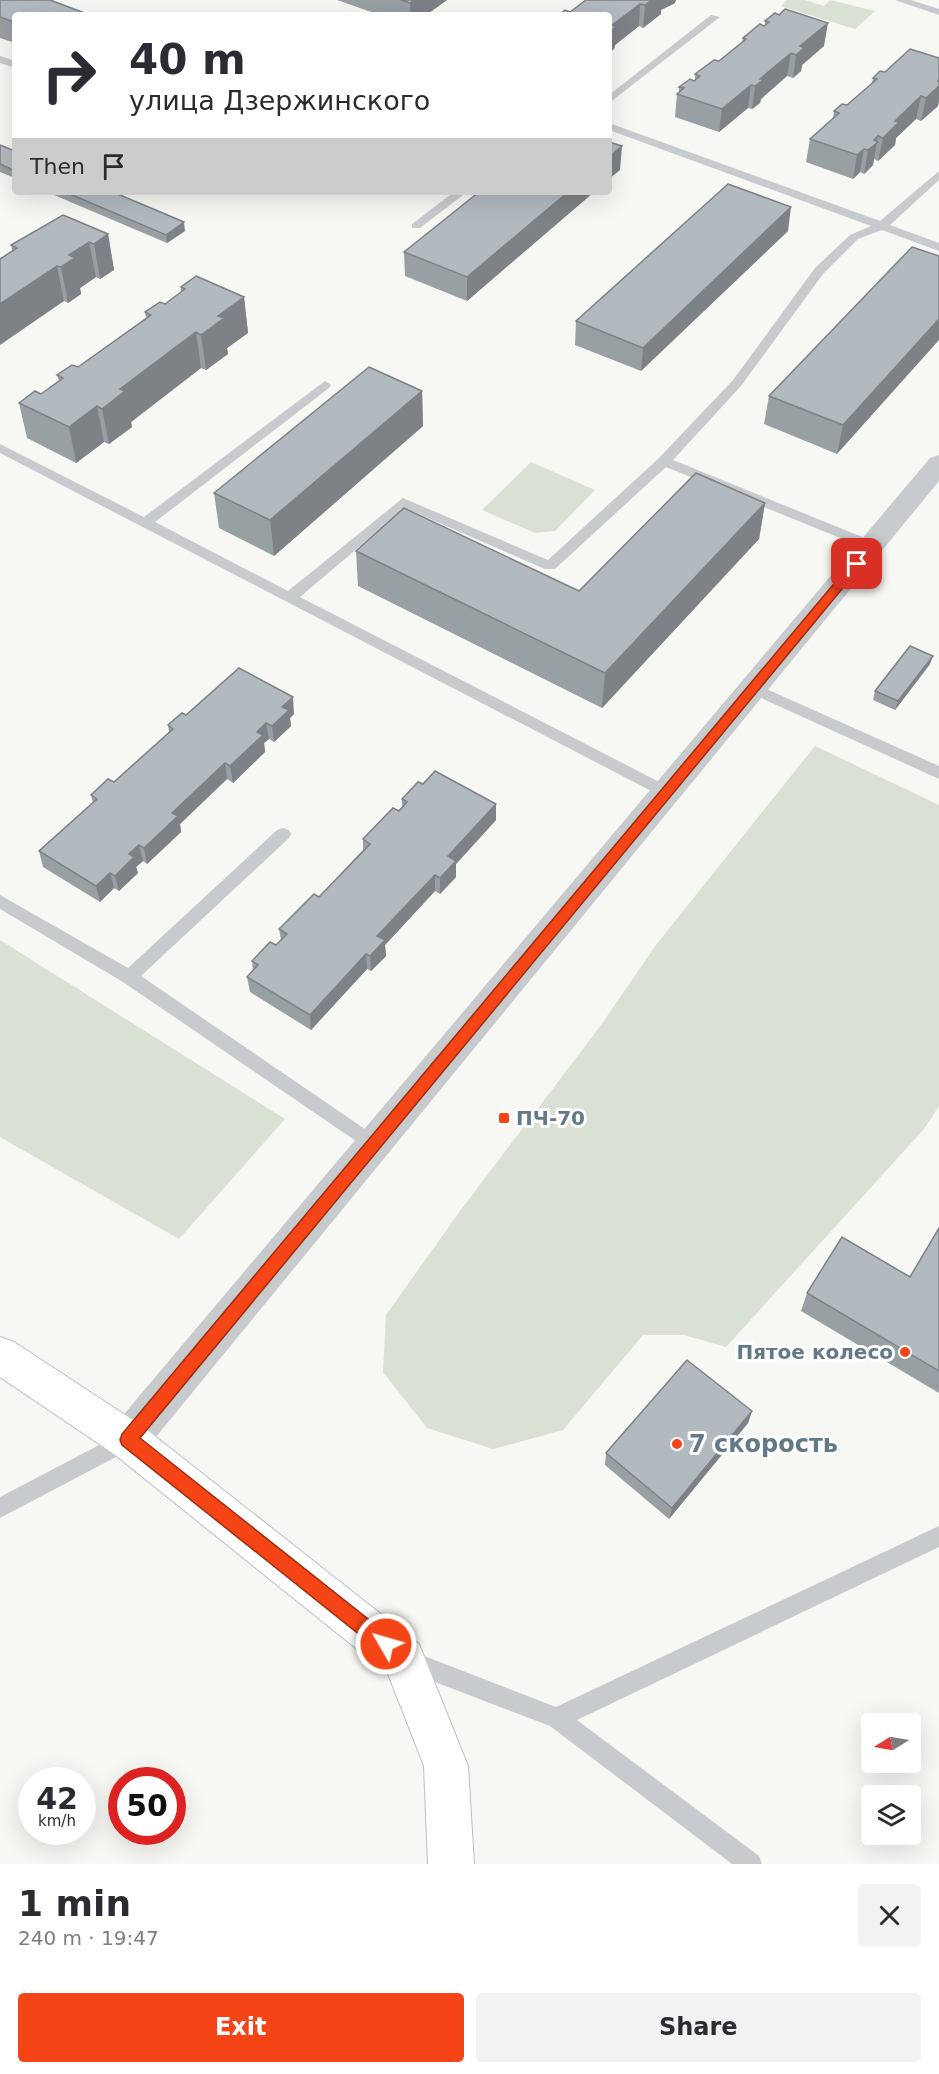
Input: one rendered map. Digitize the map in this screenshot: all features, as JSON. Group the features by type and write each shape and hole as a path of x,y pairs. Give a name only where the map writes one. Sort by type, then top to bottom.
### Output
{"main road":[{"path":"0,1355 128,1440 404,1659 446,1766 451,1864"}],"street":[{"path":"128,1440 375,1146 939,464"}],"lane":[{"path":"900,0 939,12"},
{"path":"612,98 715,17"},
{"path":"612,127 939,247"},
{"path":"288,599 403,502 550,566 664,461 737,383 819,271 854,237 882,226 939,174"},
{"path":"416,226 457,195"},
{"path":"145,523 325,385"},
{"path":"0,448 288,599 666,792"},
{"path":"664,461 872,546"},
{"path":"753,688 939,772"},
{"path":"129,977 283,834"},
{"path":"0,901 129,977 375,1146"},
{"path":"0,1508 128,1440"},
{"path":"557,1718 939,1536"},
{"path":"404,1659 557,1718 751,1864"}],"shaded area":[{"path":"787,0 805,0 824,6 830,0 875,11 855,29 781,6"},
{"path":"531,462 595,490 555,531 535,533 482,510"},
{"path":"815,746 939,805 939,1106 924,1129 726,1347 684,1335 643,1335 563,1430 493,1449 427,1428 383,1372 386,1315 460,1211 601,1025 656,945"},
{"path":"0,940 285,1119 179,1239 0,1137"}],"building":[{"path":"0,0 50,0 82,12 12,12 11,21 0,17"},
{"path":"586,0 652,0 645,5 640,4 612,25 612,12 570,12"},
{"path":"785,9 828,23 800,46 804,48 796,55 791,53 760,79 763,80 755,86 751,85 722,109 677,94 684,88 679,87 690,79 694,81 700,76 695,74 714,60 719,61 760,24 764,26 769,22 765,21 775,13 779,15"},
{"path":"910,49 939,58 939,86 926,98 921,96 895,121 899,122 883,138 878,136 874,140 878,142 857,155 810,139 839,113 834,111 842,104 847,105 877,79 873,78 880,71 885,72"},
{"path":"612,143 622,146 612,154"},
{"path":"0,145 12,150 12,170 0,164"},
{"path":"728,184 791,207 643,348 576,321"},
{"path":"72,195 120,195 184,222 166,235"},
{"path":"475,195 564,195 467,277 404,252"},
{"path":"63,215 108,234 94,244 89,242 69,255 75,258 61,267 57,266 0,304 0,259 17,248 11,245"},
{"path":"912,247 939,256 939,319 843,425 769,396"},
{"path":"196,276 244,297 218,316 224,318 201,335 196,332 120,389 125,391 102,409 97,406 69,427 19,403 35,391 41,394 63,378 57,375 72,365 78,367 151,315 145,312 160,302 165,304 185,289 181,287"},
{"path":"369,367 422,391 270,520 214,493"},
{"path":"696,473 765,503 605,673 356,551 404,508 579,591"},
{"path":"910,646 933,656 898,701 875,691"},
{"path":"239,668 293,697 282,707 289,710 272,726 266,723 257,732 263,735 230,766 225,763 172,813 178,816 144,848 139,845 129,854 134,857 115,876 110,873 96,886 39,851 97,799 91,795 108,779 114,782 173,729 168,725 182,713 186,715"},
{"path":"435,771 496,804 448,856 456,861 440,878 435,875 377,936 385,940 370,956 366,954 310,1015 247,977 258,965 252,961 270,942 276,945 287,934 279,929 314,894 319,897 370,844 363,839 393,808 399,811 407,802 402,799 418,782 423,784"},
{"name":"Пятое колесо","path":"939,1228 939,1371 807,1293 842,1237 910,1277"},
{"name":"7 скорость","path":"687,1360 752,1411 672,1508 606,1453"}],"place":[{"name":"ПЧ-70","path":"504,1118"},
{"name":"Пятое колесо","path":"905,1352"},
{"name":"7 скорость","path":"677,1444"}],"route":[{"path":"386,1644 128,1440 857,564"}]}
